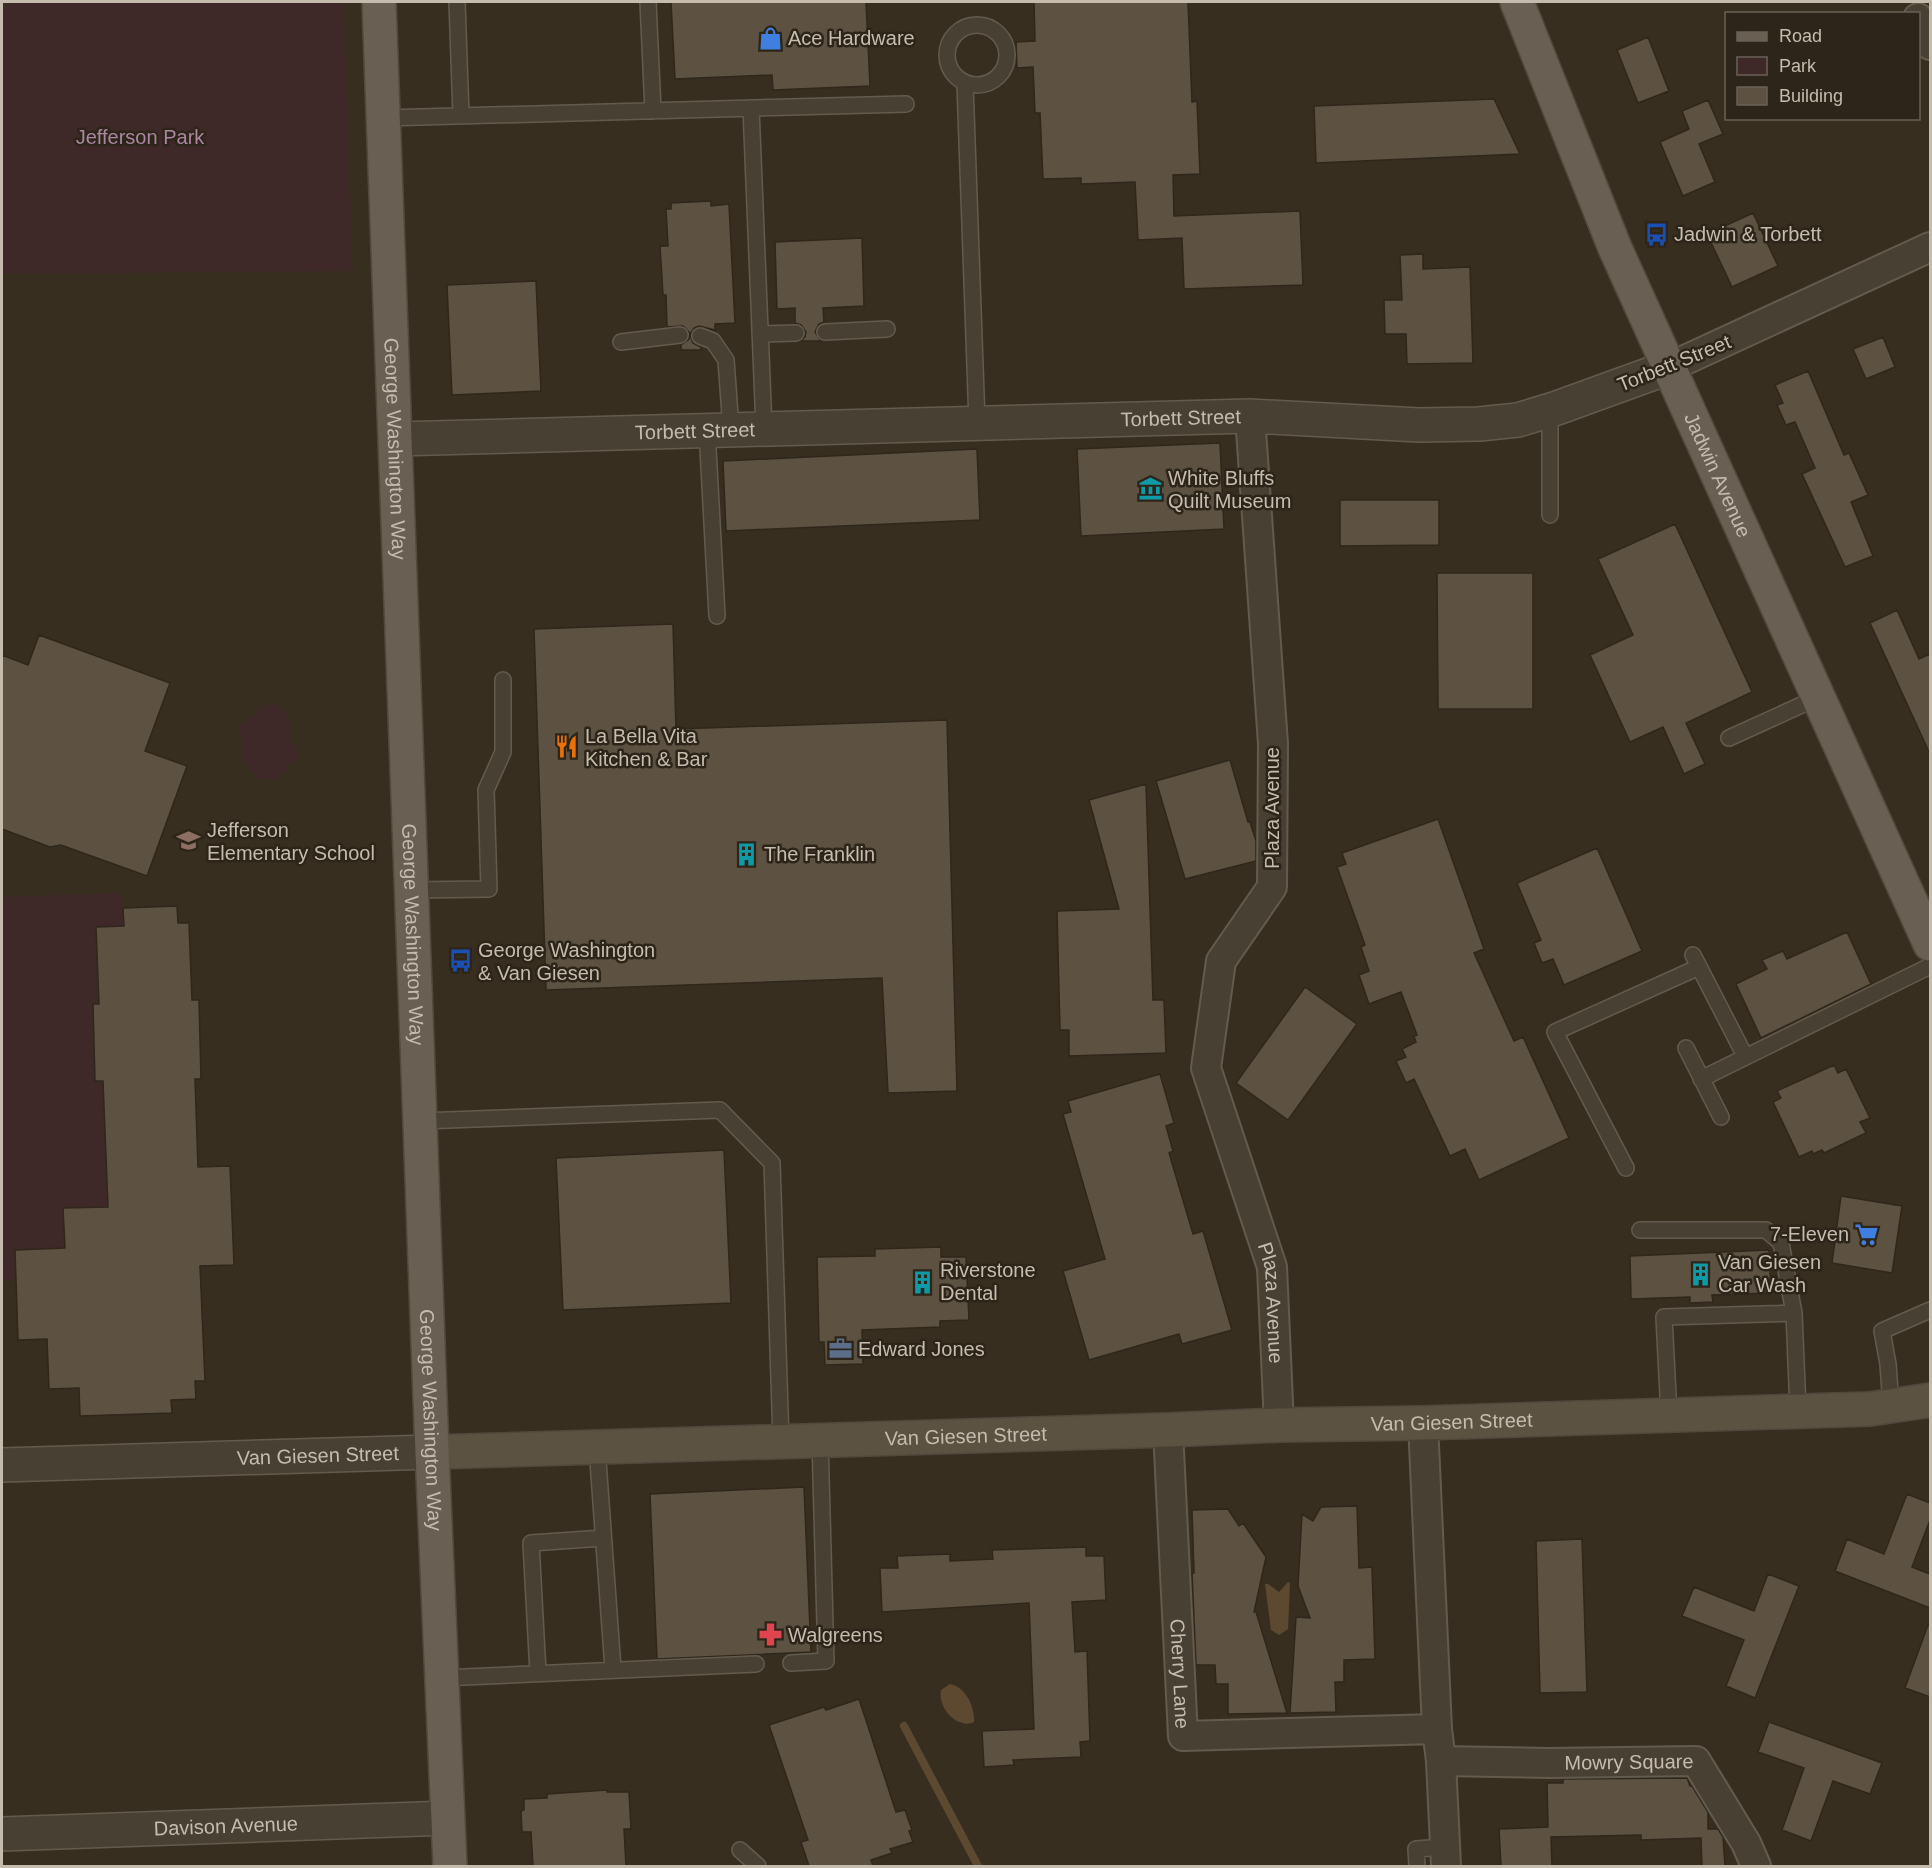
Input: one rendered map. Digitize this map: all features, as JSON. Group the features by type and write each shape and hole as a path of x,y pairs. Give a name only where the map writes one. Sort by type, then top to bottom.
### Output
{"main road":[{"name":"George Washington Way","path":"379,2 432,1452 450,1866"},
{"name":"Jadwin Avenue","path":"1517,2 1616,248 1930,944"},
{"name":"Van Giesen Street","path":"432,1452 1870,1409 1930,1400"}],"street":[{"path":"1920,22 1930,45"},
{"name":"Torbett Street","path":"395,439 1250,416 1419,425 1479,424 1518,420 1670,367 1930,247"},
{"name":"Plaza Avenue","path":"1250,416 1273,744 1272,888 1221,961 1206,1068 1272,1267 1279,1425"},
{"path":"1423,1423 1445,1857"},
{"name":"Cherry Lane","path":"1168,1430 1183,1736 1437,1729"},
{"name":"Van Giesen Street","path":"2,1465 432,1452"},
{"name":"Mowry Square","path":"1441,1761 1550,1763 1696,1761 1746,1843 1756,1866"},
{"name":"Davison Avenue","path":"2,1834 448,1818"}],"lane":[{"path":"457,2 461,116"},
{"path":"648,2 653,111"},
{"path":"966,84 976,86 986,84 995,80 1002,72 1006,62 1004,42 997,33 989,28 979,26 961,30 949,44 947,63 951,72 966,84 977,422"},
{"path":"384,118 906,104"},
{"path":"751,108 764,428"},
{"path":"825,332 887,329"},
{"path":"760,334 796,333"},
{"path":"621,342 680,335"},
{"path":"700,336 713,341 726,360 719,429 717,616"},
{"path":"1550,410 1550,515"},
{"path":"412,890 489,889 486,790 502,752 503,680"},
{"path":"1729,738 1819,697"},
{"path":"1626,1168 1555,1032 1696,961 1745,1056"},
{"path":"1701,1078 1930,966"},
{"path":"1686,1048 1721,1117"},
{"path":"421,1121 720,1110 772,1163 781,1441"},
{"path":"1641,1230 1766,1230 1781,1243 1794,1313 1798,1410"},
{"path":"1891,1406 1888,1364 1882,1331 1930,1310"},
{"path":"1669,1415 1664,1317 1794,1313"},
{"path":"791,1663 826,1661 820,1440"},
{"path":"597,1447 613,1669"},
{"path":"538,1673 531,1543 603,1538"},
{"path":"442,1678 756,1664"},
{"path":"740,1850 758,1866"},
{"path":"1417,1866 1416,1850 1445,1857"}],"green space":[{"name":"Jefferson Park","path":"2,2 343,2 353,271 2,274"},
{"path":"277,704 291,721 289,741 298,748 299,757 277,778 258,779 243,760 240,725 265,705"},
{"path":"121,893 124,926 96,927 99,1004 93,1005 95,1081 103,1081 108,1207 64,1208 65,1248 15,1250 16,1280 2,1281 2,897"}],"shaded area":[{"path":"1288,1582 1290,1583 1288,1629 1279,1635 1271,1630 1265,1584 1279,1592"},
{"path":"950,1684 965,1693 973,1710 974,1722 961,1723 945,1710 941,1690"}],"building":[{"name":"Ace Hardware","path":"671,2 866,2 870,86 773,90 772,75 675,79"},
{"path":"1034,2 1188,2 1192,102 1197,101 1200,174 1173,175 1174,216 1300,211 1303,285 1184,289 1182,238 1138,240 1135,182 1081,184 1081,178 1043,179 1040,113 1035,113 1033,67 1017,68 1016,42 1035,41"},
{"path":"1648,37 1669,91 1638,103 1617,50"},
{"path":"1494,99 1520,154 1316,163 1314,106"},
{"path":"1708,100 1723,134 1699,144 1715,182 1683,196 1660,142 1689,129 1682,111"},
{"path":"711,201 711,206 729,204 735,323 715,324 715,330 699,326 694,328 691,338 693,343 701,347 701,350 681,350 681,345 689,339 690,333 683,326 667,327 666,295 663,295 660,246 668,246 666,209 671,209 671,203"},
{"path":"1753,213 1778,266 1732,287 1707,234"},
{"path":"862,238 864,306 823,308 824,322 819,324 815,332 821,341 801,341 806,332 801,325 795,323 795,308 777,309 775,242"},
{"path":"1423,254 1423,269 1470,267 1473,363 1407,364 1406,334 1385,334 1384,300 1402,300 1400,255"},
{"path":"536,281 541,391 452,395 447,285"},
{"path":"1883,337 1895,367 1866,379 1853,349"},
{"path":"1808,371 1844,455 1849,453 1868,495 1851,502 1873,556 1845,567 1802,474 1815,468 1795,422 1786,425 1777,405 1783,403 1775,385"},
{"name":"White Bluffs Quilt Museum","path":"1220,443 1224,529 1081,536 1077,449"},
{"path":"977,449 980,520 726,531 723,461"},
{"path":"1340,500 1439,500 1439,545 1340,546"},
{"path":"1675,524 1752,692 1686,723 1705,764 1684,774 1663,727 1630,742 1590,655 1633,635 1598,559"},
{"path":"1437,573 1533,573 1533,709 1438,709"},
{"path":"1897,610 1919,659 1930,654 1930,754 1870,623"},
{"name":"The Franklin","path":"673,624 676,729 947,720 957,1091 888,1093 882,978 546,990 534,629"},
{"path":"39,635 170,683 145,751 187,766 147,876 61,845 50,847 2,829 2,655 28,665"},
{"path":"1230,760 1248,822 1250,822 1256,841 1256,861 1185,879 1156,781"},
{"path":"1146,784 1153,1000 1164,1000 1166,1053 1069,1056 1069,1030 1060,1030 1057,911 1119,909 1089,800"},
{"path":"1438,819 1484,949 1474,953 1514,1041 1523,1037 1569,1138 1479,1180 1465,1149 1450,1156 1414,1079 1406,1083 1396,1061 1406,1057 1402,1049 1416,1042 1414,1036 1417,1035 1401,992 1369,1004 1359,975 1369,971 1361,947 1365,945 1337,867 1346,864 1342,853"},
{"path":"1597,848 1642,951 1564,985 1553,959 1542,963 1534,943 1541,940 1517,883"},
{"path":"177,906 178,923 189,923 192,1000 199,1000 201,1079 195,1079 198,1167 230,1166 234,1265 200,1266 205,1381 195,1381 196,1399 171,1400 172,1413 80,1416 79,1388 49,1389 47,1339 18,1340 15,1250 65,1248 63,1208 108,1207 103,1081 95,1081 93,1004 99,1004 96,927 124,926 123,908"},
{"path":"1847,932 1871,984 1761,1038 1736,984 1767,969 1762,960 1783,951 1787,959"},
{"path":"1305,987 1357,1024 1288,1120 1236,1083"},
{"path":"1834,1065 1838,1073 1846,1069 1870,1118 1860,1122 1866,1133 1824,1153 1822,1150 1813,1154 1812,1151 1799,1157 1773,1102 1781,1098 1777,1091"},
{"path":"1160,1074 1174,1123 1166,1126 1173,1151 1169,1153 1193,1234 1203,1231 1232,1330 1182,1344 1179,1334 1089,1360 1063,1271 1105,1259 1063,1114 1071,1112 1068,1101"},
{"path":"724,1150 731,1303 563,1310 556,1158"},
{"name":"7-Eleven","path":"1841,1196 1902,1206 1892,1273 1832,1263"},
{"path":"941,1247 941,1257 966,1257 969,1320 940,1321 940,1327 862,1330 863,1364 825,1365 824,1342 819,1342 817,1257 875,1256 875,1249"},
{"name":"Van Giesen Car Wash","path":"1769,1250 1771,1293 1712,1295 1713,1302 1690,1303 1690,1297 1631,1299 1630,1256"},
{"name":"Walgreens","path":"804,1487 811,1652 657,1659 650,1494"},
{"path":"1907,1494 1930,1503 1930,1520 1912,1567 1930,1574 1930,1608 1835,1571 1847,1539 1884,1554"},
{"path":"1357,1506 1359,1568 1372,1567 1375,1659 1344,1660 1344,1682 1335,1682 1336,1712 1290,1713 1296,1617 1310,1618 1298,1586 1302,1514 1313,1521 1321,1507"},
{"path":"1228,1509 1239,1526 1243,1523 1266,1557 1254,1612 1256,1612 1287,1713 1228,1714 1228,1684 1216,1684 1215,1665 1196,1665 1192,1510"},
{"path":"1582,1539 1587,1692 1540,1693 1536,1541"},
{"path":"1086,1547 1086,1556 1104,1556 1106,1600 1072,1602 1075,1652 1087,1651 1090,1741 1080,1742 1081,1757 1013,1760 1014,1765 984,1767 982,1731 1034,1729 1029,1603 882,1612 880,1568 898,1568 897,1556 950,1554 950,1561 993,1559 992,1550"},
{"path":"1768,1574 1799,1586 1755,1698 1726,1686 1744,1640 1682,1616 1694,1587 1754,1611"},
{"path":"1928,1625 1930,1626 1930,1697 1905,1688"},
{"path":"859,1699 896,1812 905,1810 912,1830 909,1831 913,1842 890,1849 892,1853 871,1860 873,1866 809,1866 801,1842 808,1840 769,1725 824,1707 826,1710"},
{"path":"1769,1722 1882,1763 1870,1794 1833,1781 1811,1841 1782,1830 1804,1768 1758,1752"},
{"path":"1687,1778 1708,1812 1708,1829 1718,1829 1723,1837 1725,1866 1702,1866 1701,1838 1641,1840 1641,1835 1551,1837 1552,1866 1501,1866 1499,1829 1548,1827 1547,1783 1563,1783 1563,1779"},
{"path":"607,1790 607,1792 629,1792 631,1829 624,1829 626,1866 533,1866 531,1832 522,1832 521,1811 524,1810 524,1799 547,1798 547,1794"}],"waterway":[{"path":"904,1726 978,1866"}],"place":[{"name":"Ace Hardware","path":"770,38"},
{"name":"Jadwin & Torbett","path":"1656,234"},
{"name":"White Bluffs Quilt Museum","path":"1150,489"},
{"name":"La Bella Vita Kitchen & Bar","path":"567,747"},
{"name":"Jefferson Elementary School","path":"189,841"},
{"name":"The Franklin","path":"746,854"},
{"name":"George Washington & Van Giesen","path":"460,961"},
{"name":"7-Eleven","path":"1867,1234"},
{"name":"Van Giesen Car Wash","path":"1700,1274"},
{"name":"Riverstone Dental","path":"922,1282"},
{"name":"Edward Jones","path":"840,1349"},
{"name":"Walgreens","path":"770,1635"}]}
